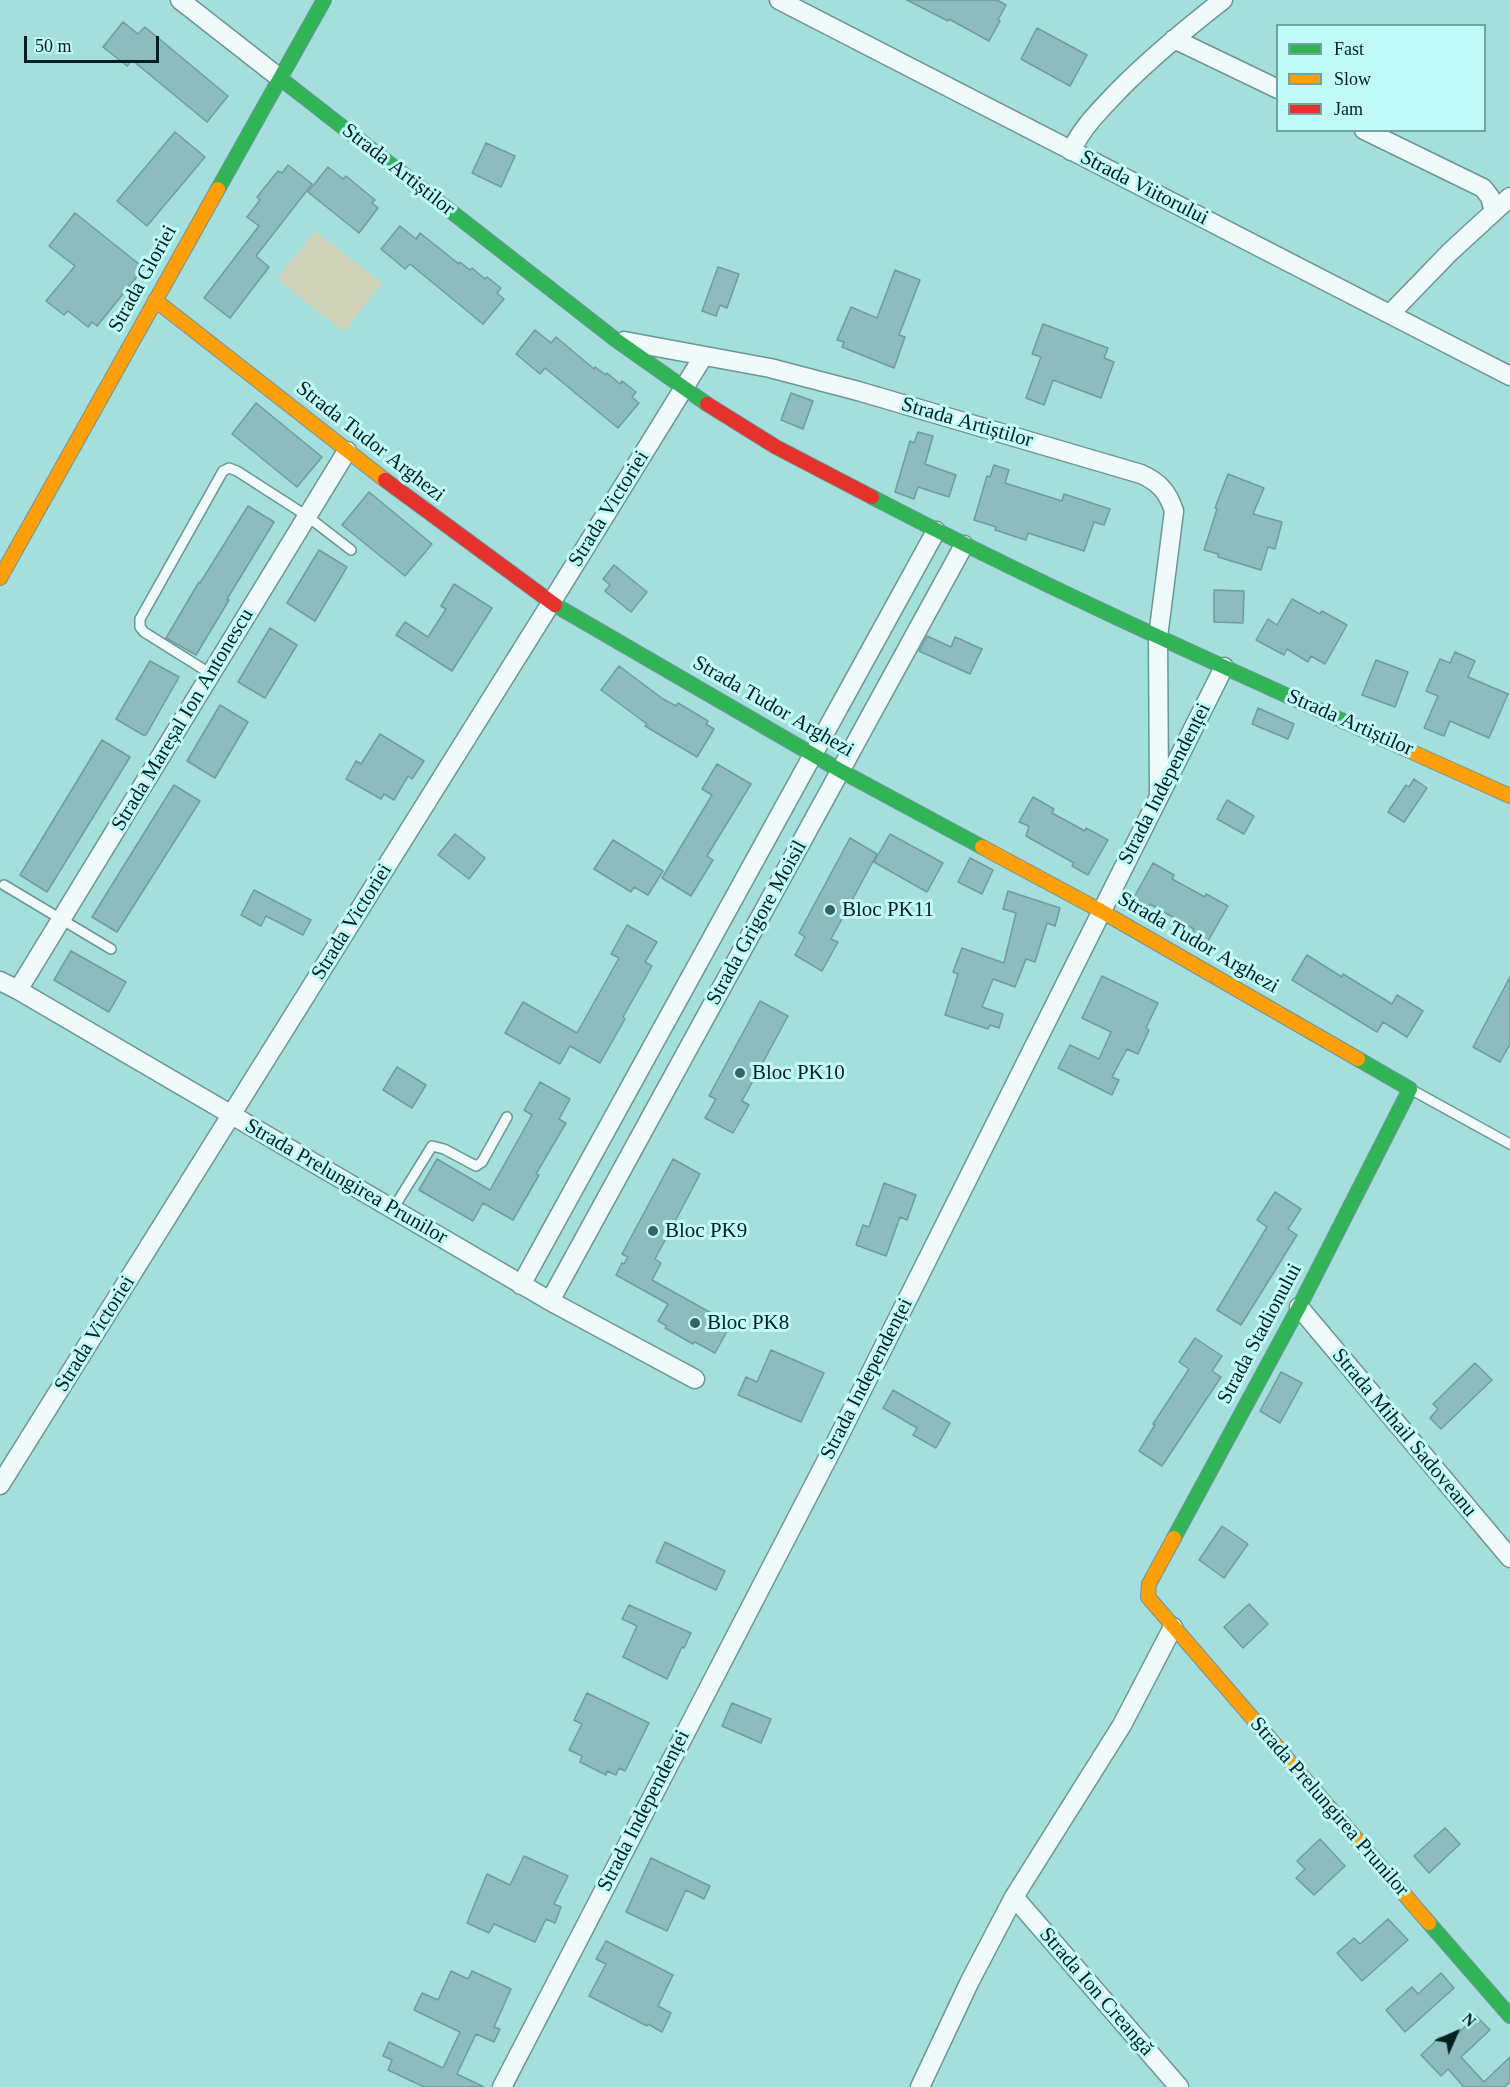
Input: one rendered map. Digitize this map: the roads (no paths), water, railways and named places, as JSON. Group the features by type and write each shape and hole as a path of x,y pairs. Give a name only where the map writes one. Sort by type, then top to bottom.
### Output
{"street":[{"name":"Strada Artiștilor","path":"180,0 616,340 684,389 776,447 964,545 1158,637 1510,796"},
{"name":"Strada Gloriei","path":"0,578 155,300 282,79 324,0"},
{"name":"Strada Viitorului","path":"779,0 1510,376"},
{"path":"1071,151 1089,120 1174,39 1223,0"},
{"path":"1174,39 1276,88"},
{"path":"1368,132 1483,188 1490,197 1494,211"},
{"path":"1390,314 1450,252 1510,197"},
{"name":"Strada Tudor Arghezi","path":"155,300 347,451 551,603 841,771 1101,911 1410,1089"},
{"name":"Strada Artiștilor","path":"616,340 770,368 858,391 1154,480 1170,499 1174,512 1158,637"},
{"name":"Strada Victoriei","path":"0,1485 703,357"},
{"name":"Strada Mareșal Ion Antonescu","path":"18,990 347,451"},
{"name":"Strada Grigore Moisil","path":"521,1285 936,531"},
{"name":"Strada Grigore Moisil","path":"550,1301 964,545"},
{"path":"1158,637 1159,797"},
{"name":"Strada Independenței","path":"502,2087 833,1448 1224,667"},
{"name":"Strada Prelungirea Prunilor","path":"0,981 521,1285 695,1379"},
{"name":"Strada Stadionului","path":"1148,1597 1149,1584 1299,1307 1410,1089"},
{"name":"Strada Mihail Sadoveanu","path":"1299,1307 1510,1558"},
{"name":"Strada Prelungirea Prunilor","path":"1148,1597 1510,2016"},
{"path":"920,2087 970,1981 1014,1897 1122,1725 1173,1627"},
{"name":"Strada Ion Creangă","path":"1014,1897 1179,2087"}],"lane":[{"path":"211,674 144,632 140,627 140,618 223,471 229,468 237,471 307,516 351,550"},
{"path":"4,885 111,949"},
{"path":"1410,1089 1510,1144"},
{"path":"393,1209 432,1146 444,1149 476,1166 482,1162 507,1117"}],"place":[{"name":"Bloc PK11","path":"830,910"},
{"name":"Bloc PK10","path":"740,1073"},
{"name":"Bloc PK9","path":"653,1231"},
{"name":"Bloc PK8","path":"695,1323"}]}
